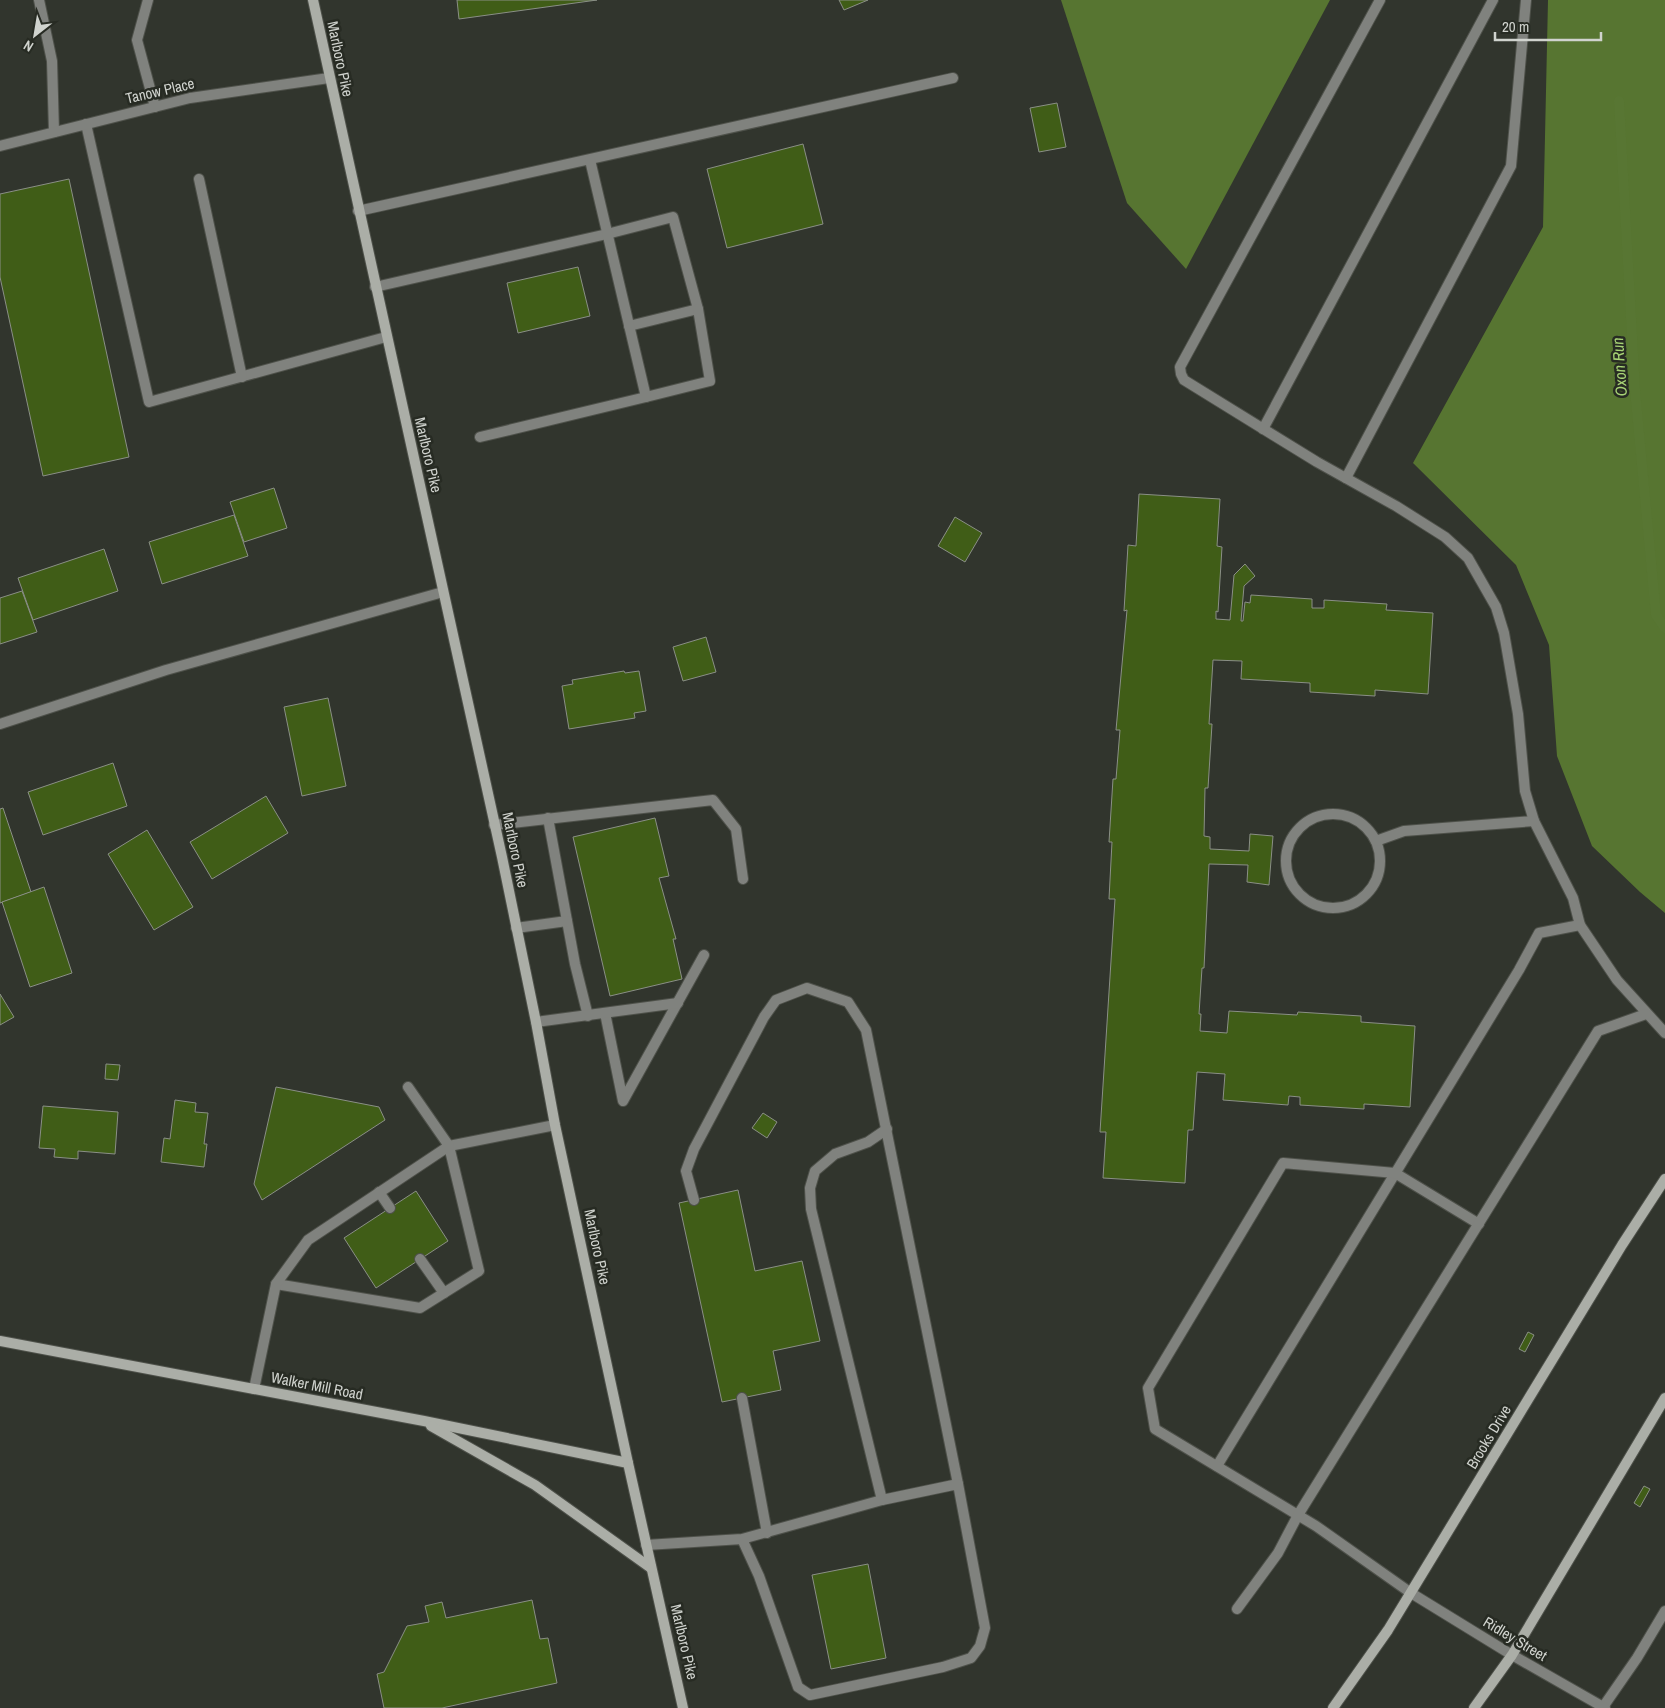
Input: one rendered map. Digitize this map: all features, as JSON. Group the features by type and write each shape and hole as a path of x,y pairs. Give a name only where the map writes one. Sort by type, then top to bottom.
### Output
{"main road":[{"name":"Marlboro Pike","path":"312,0 494,825 536,1022 555,1125 683,1708"},
{"name":"Brooks Drive","path":"1335,1706 1388,1630 1622,1245 1665,1178"},
{"name":"Walker Mill Road","path":"0,1341 424,1421 628,1463"},
{"path":"1474,1708 1512,1654 1665,1398"},
{"path":"424,1421 535,1485 651,1568"}],"street":[{"path":"39,0 52,61 54,132"},
{"path":"148,0 137,40 155,107"},
{"path":"1380,0 1180,367 1181,374 1184,380 1263,429 1396,506 1445,537 1468,558 1496,607 1504,633 1518,714 1525,791 1534,821 1573,898 1580,925 1617,980 1665,1033"},
{"path":"1263,429 1493,0"},
{"path":"1346,478 1511,166 1526,0"},
{"name":"Tanow Place","path":"0,146 190,98 329,78"},
{"path":"358,211 953,78"},
{"path":"86,124 149,402 386,337"},
{"path":"590,160 646,397"},
{"path":"199,179 242,377"},
{"path":"375,287 673,217 698,309 710,381 480,437"},
{"path":"629,326 698,309"},
{"path":"0,724 166,670 443,592"},
{"path":"494,825 713,800 736,829 743,879"},
{"path":"1340,814 1362,823 1376,841 1380,851 1380,867 1374,885 1356,903 1334,908 1315,905 1300,895 1288,878 1285,865 1287,848 1299,827 1318,815 1340,814"},
{"path":"548,818 567,921 588,1016"},
{"path":"1376,841 1404,831 1534,821"},
{"path":"516,928 567,921"},
{"path":"1216,1466 1540,933 1580,925"},
{"path":"605,1013 623,1101 704,956"},
{"path":"694,1200 686,1171 698,1141 764,1017 776,1000 807,988 848,1002 866,1030 887,1130 985,1628 980,1646 971,1658 943,1667 810,1695 798,1687 759,1576 742,1539"},
{"path":"536,1022 678,1003"},
{"path":"1237,1609 1278,1553 1298,1515 1598,1031 1646,1014"},
{"path":"276,1284 420,1308 479,1271 449,1146 408,1087"},
{"path":"254,1389 276,1284 308,1240 449,1146 555,1125"},
{"path":"882,1500 811,1209 810,1188 816,1171 835,1154 868,1142 887,1130"},
{"name":"Ridley Street","path":"1395,1173 1283,1163 1148,1388 1155,1429 1316,1526 1411,1593 1604,1707"},
{"path":"1395,1173 1479,1224"},
{"path":"379,1192 390,1208"},
{"path":"420,1259 444,1293"},
{"path":"742,1398 767,1533"},
{"path":"646,1545 742,1539 882,1500 958,1484"},
{"path":"1604,1707 1637,1658 1665,1611"}],"green space":[{"path":"1061,0 1330,0 1186,269 1127,203"},
{"path":"1548,0 1665,0 1665,913 1592,846 1557,756 1549,645 1516,565 1413,463 1543,227"}],"building":[{"path":"457,0 597,0 459,19"},
{"path":"839,0 868,0 844,10"},
{"path":"1057,103 1066,147 1039,152 1030,108"},
{"path":"803,144 823,224 727,248 707,169"},
{"path":"69,179 129,457 43,476 0,277 0,194"},
{"path":"578,267 590,316 518,333 507,283"},
{"path":"274,488 287,528 244,542 230,502"},
{"path":"1139,494 1220,499 1217,546 1222,547 1216,619 1230,620 1234,575 1245,564 1255,576 1244,586 1241,621 1243,621 1245,602 1250,603 1251,595 1312,599 1312,608 1324,608 1324,600 1387,604 1386,610 1433,613 1428,694 1375,690 1375,696 1310,692 1310,683 1241,679 1242,661 1213,660 1209,724 1212,724 1208,788 1205,788 1204,836 1210,837 1210,849 1249,851 1250,834 1273,836 1269,885 1247,882 1248,865 1209,864 1204,968 1202,968 1199,1014 1201,1014 1200,1031 1227,1033 1229,1011 1297,1015 1298,1012 1361,1016 1361,1022 1415,1026 1410,1107 1364,1104 1364,1109 1300,1105 1300,1097 1289,1096 1288,1105 1223,1100 1225,1074 1197,1072 1193,1130 1188,1130 1185,1183 1103,1178 1106,1132 1100,1132 1115,899 1109,899 1112,842 1109,842 1113,779 1116,779 1120,730 1116,730 1127,610 1124,611 1128,545 1136,546"},
{"path":"234,515 248,556 162,584 149,542"},
{"path":"955,517 982,533 965,562 938,546"},
{"path":"104,549 118,591 33,620 18,578"},
{"path":"22,591 37,632 0,644 0,598"},
{"path":"706,637 716,672 683,681 673,647"},
{"path":"624,671 625,673 639,671 646,711 634,713 635,718 569,729 562,686 573,684 572,680"},
{"path":"328,698 346,786 302,796 284,707"},
{"path":"113,763 127,806 43,835 28,792"},
{"path":"266,796 288,833 212,879 190,842"},
{"path":"3,808 31,892 0,903 0,809"},
{"path":"655,818 669,876 659,878 676,939 673,939 682,979 610,996 573,837"},
{"path":"147,830 193,907 154,930 108,854"},
{"path":"44,887 72,973 30,987 2,902"},
{"path":"0,994 14,1017 0,1025"},
{"path":"106,1064 120,1065 118,1080 105,1079"},
{"path":"276,1087 379,1107 385,1120 262,1200 254,1184"},
{"path":"175,1100 196,1103 195,1112 208,1113 204,1144 207,1144 204,1167 161,1162 164,1138 170,1139"},
{"path":"43,1106 118,1112 115,1154 78,1151 78,1159 54,1157 55,1149 39,1148"},
{"path":"763,1113 777,1122 767,1138 752,1128"},
{"path":"738,1190 755,1271 802,1261 820,1341 773,1351 781,1390 722,1402 679,1203"},
{"path":"416,1191 448,1241 376,1288 344,1238"},
{"path":"1528,1332 1534,1335 1525,1352 1519,1349"},
{"path":"1644,1486 1650,1489 1640,1507 1634,1503"},
{"path":"868,1564 886,1658 831,1669 812,1575"},
{"path":"532,1600 540,1639 548,1638 557,1683 442,1708 384,1708 377,1674 384,1672 407,1626 429,1622 425,1606 442,1602 446,1618"}],"waterway":[{"name":"Oxon Run","path":"1619,101 1635,390 1656,615 1665,628"}]}
